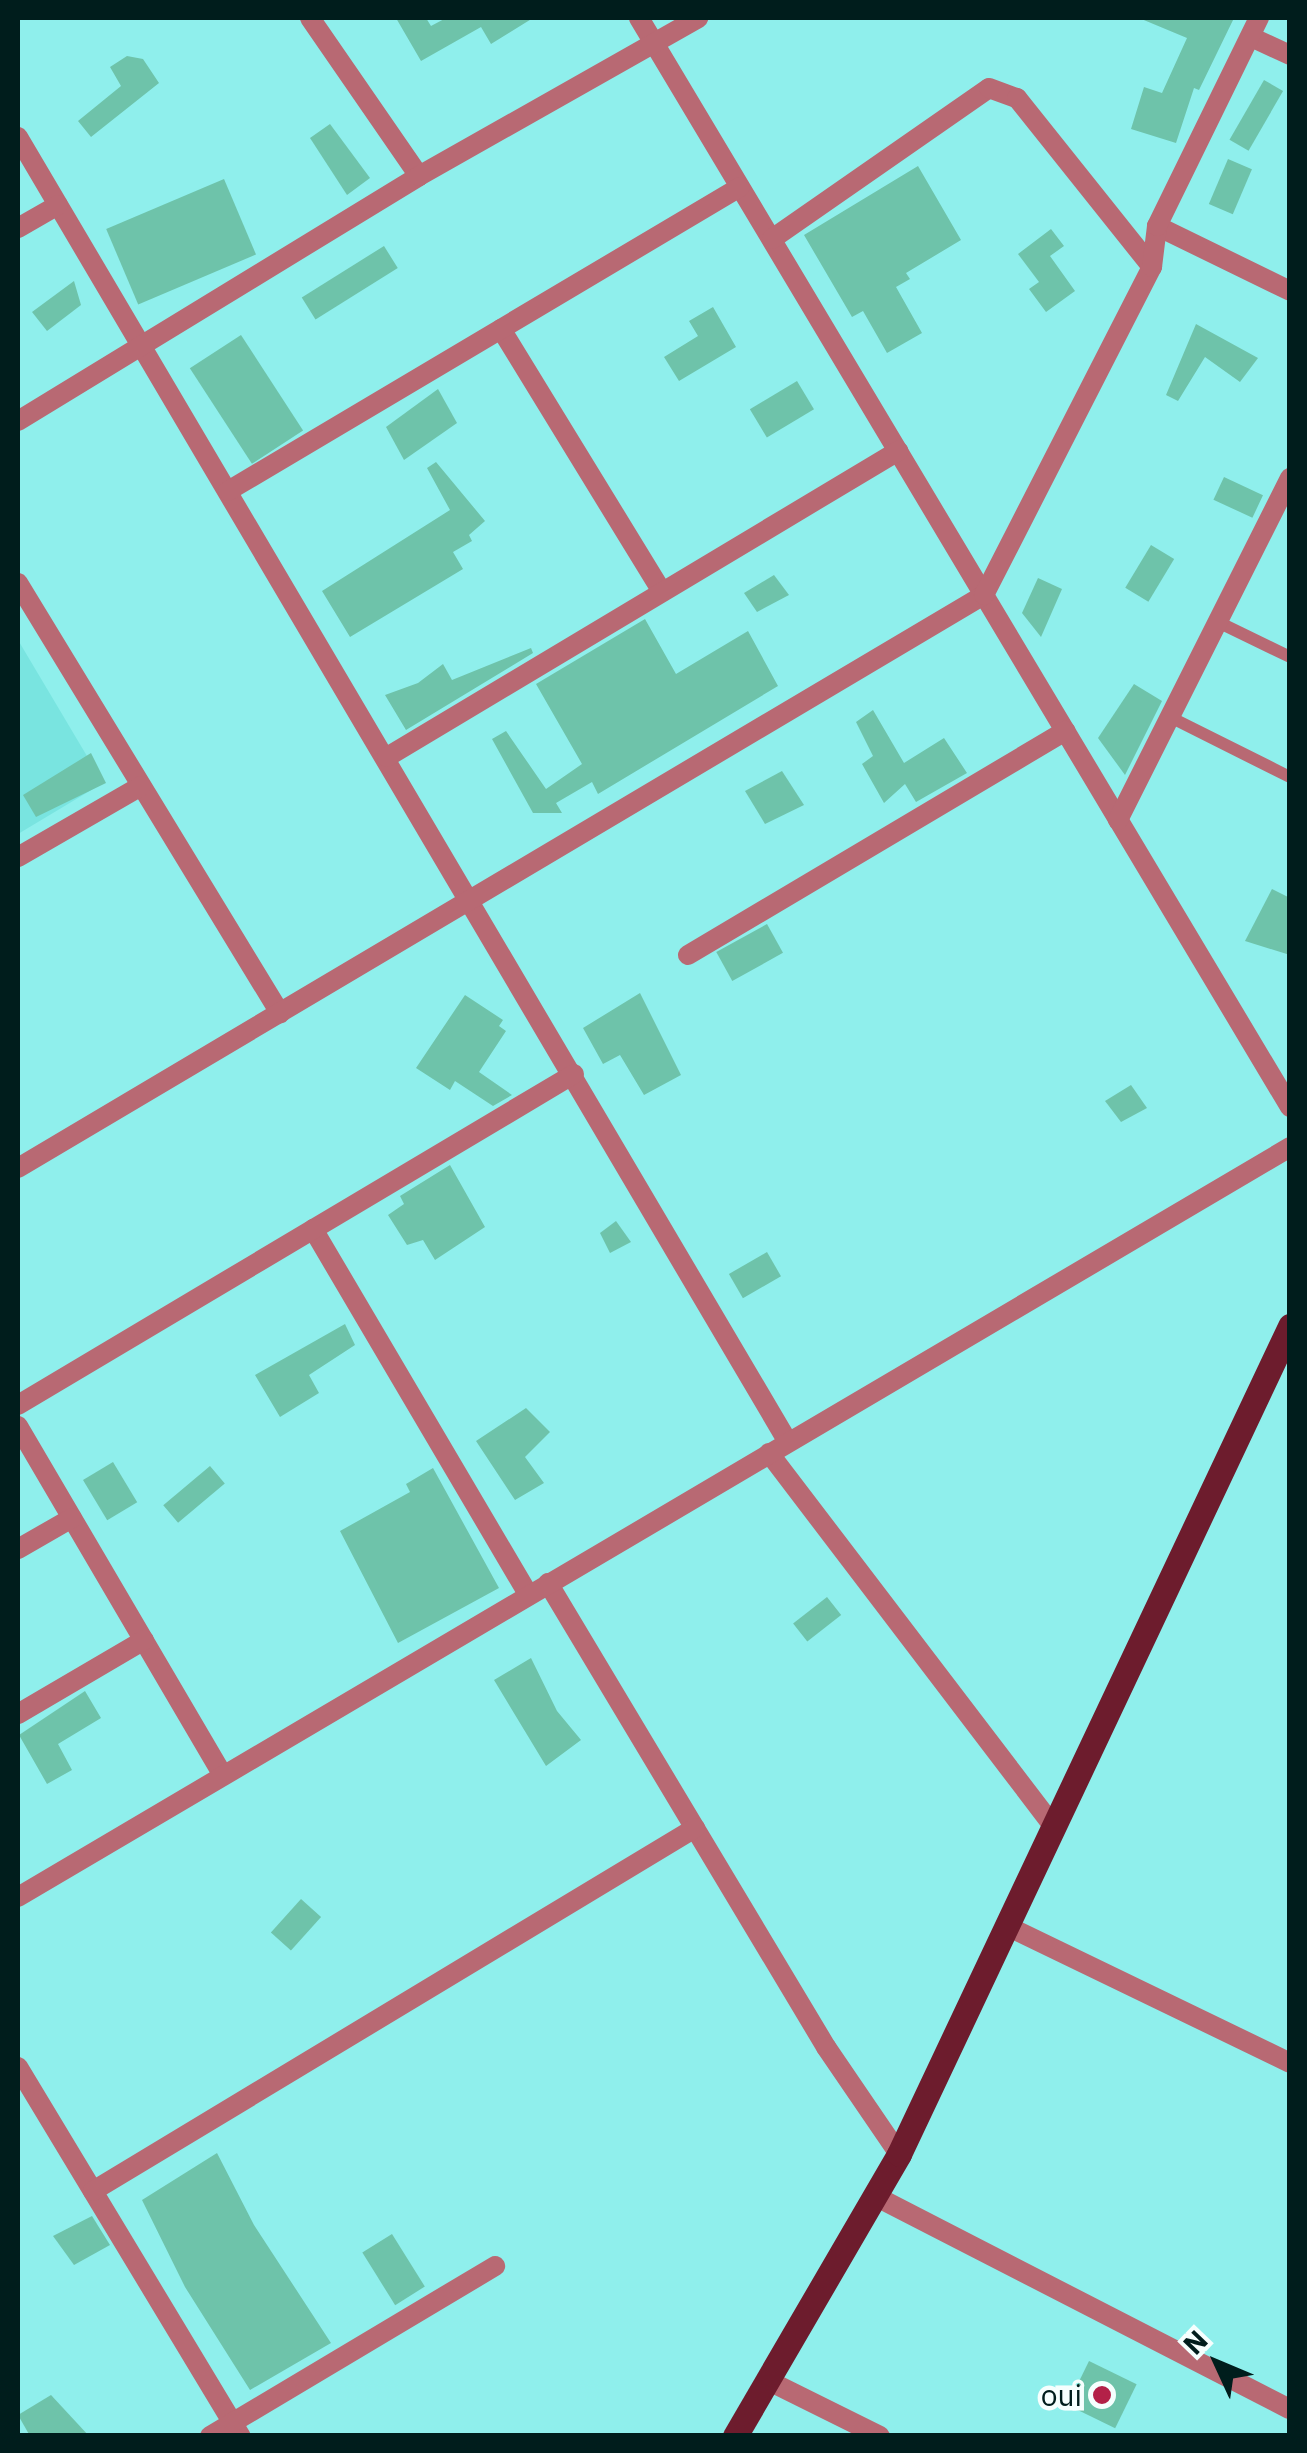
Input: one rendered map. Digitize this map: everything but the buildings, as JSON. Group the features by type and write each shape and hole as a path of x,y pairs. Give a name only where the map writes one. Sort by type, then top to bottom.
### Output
{"main road":[{"path":"735,2436 899,2154 1290,1326"}],"street":[{"path":"310,18 418,176"},
{"path":"639,18 1290,1107"},
{"path":"18,421 418,176 698,18"},
{"path":"18,1168 984,595 1152,266 1158,226 1255,27 1290,55"},
{"path":"772,239 989,88 1017,98 1152,266"},
{"path":"18,137 472,899 788,1442"},
{"path":"228,491 740,187"},
{"path":"18,228 58,204"},
{"path":"1158,226 1290,291"},
{"path":"501,329 662,592"},
{"path":"387,756 898,451"},
{"path":"1118,820 1290,478"},
{"path":"18,582 280,1013"},
{"path":"688,955 1064,731"},
{"path":"18,857 141,786"},
{"path":"18,1406 574,1074"},
{"path":"18,1897 1290,1146"},
{"path":"314,1229 529,1595"},
{"path":"18,1426 224,1775"},
{"path":"769,1453 1054,1827"},
{"path":"18,1549 72,1518"},
{"path":"548,1584 826,2047 899,2154"},
{"path":"18,1714 144,1640"},
{"path":"92,2191 695,1828"},
{"path":"1007,1926 1290,2063"},
{"path":"18,2067 237,2429"},
{"path":"875,2196 1290,2409"},
{"path":"210,2436 237,2429 495,2266"},
{"path":"767,2380 880,2436"}],"lane":[{"path":"1218,622 1290,657"},
{"path":"1170,717 1290,777"}],"shaded area":[{"path":"18,640 103,783 18,834"}],"place":[{"name":"oui","path":"1102,2395"}]}
